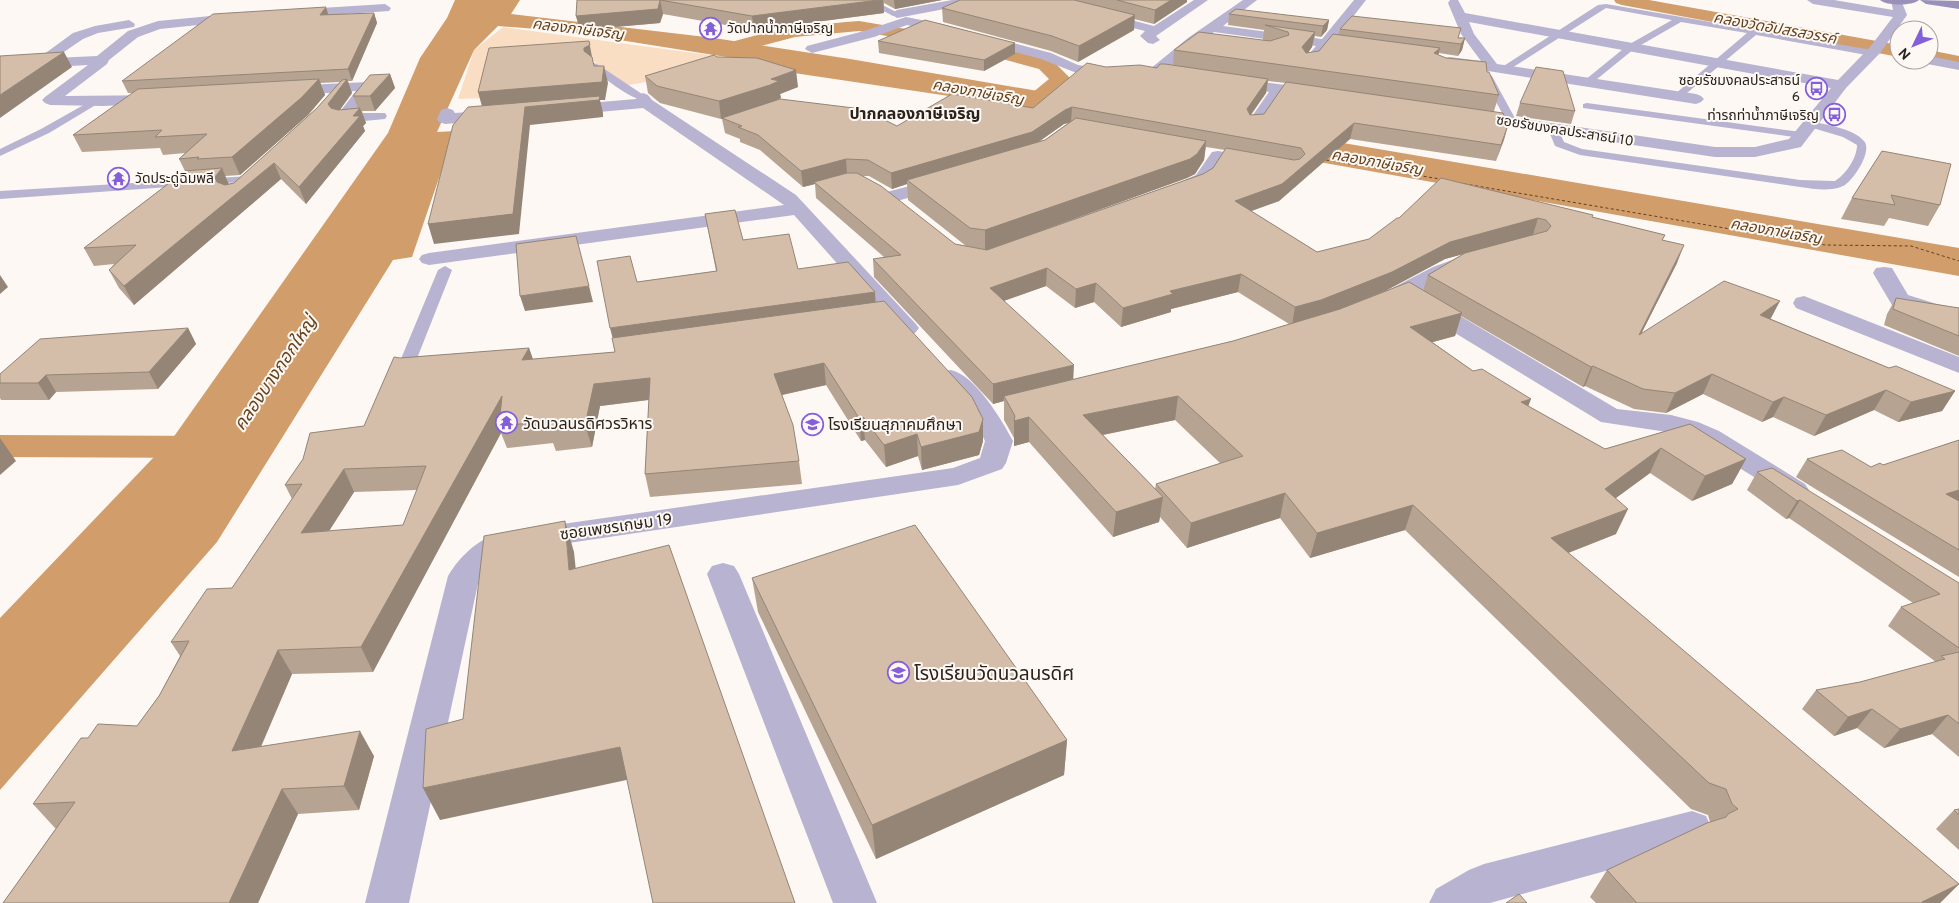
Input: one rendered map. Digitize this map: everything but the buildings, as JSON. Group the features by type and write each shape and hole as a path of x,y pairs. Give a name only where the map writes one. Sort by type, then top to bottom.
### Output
{"main road":[{"path":"1891,0 1913,0"},
{"path":"1926,0 1959,5"}],"street":[{"path":"296,14 306,2 311,0"},
{"path":"812,49 869,34 899,20 971,0"},
{"path":"1181,0 1200,1"},
{"path":"1173,74 1151,73 1199,40 1251,0"},
{"path":"1308,65 1324,42 1346,20 1360,0"},
{"path":"1453,0 1468,34 1487,66"},
{"path":"1813,0 1900,15"},
{"path":"1891,0 1900,15"},
{"path":"1200,1 1155,30 1147,38 1167,43 1199,40 1324,42 1374,50"},
{"path":"280,15 385,8"},
{"path":"1081,10 1155,30"},
{"path":"1161,12 1179,15"},
{"name":"ซอยรัชมงคลประสาธน์ 10","path":"1454,114 1715,152 1740,153 1776,149 1795,143 1841,86 1878,49 1900,15"},
{"path":"0,66 100,60 116,50 133,34 158,26 253,16"},
{"path":"1459,16 1841,86"},
{"path":"899,20 942,28 1046,56 1074,68 1105,75 1127,75"},
{"path":"1346,20 1365,22"},
{"path":"40,63 78,36 129,24"},
{"path":"1449,32 1468,34"},
{"path":"1432,58 1696,99"},
{"path":"100,60 102,61 50,100 96,101 178,97"},
{"path":"1939,62 1959,66"},
{"path":"1212,79 1328,96"},
{"path":"276,91 368,86 344,118"},
{"path":"341,88 325,113 344,118 379,116"},
{"path":"1254,125 1279,89"},
{"path":"552,111 644,100 705,133 798,201 885,315 920,343"},
{"path":"446,113 445,119 515,114"},
{"path":"1160,197 1203,179 1219,157"},
{"path":"233,194 264,166"},
{"path":"890,198 957,178"},
{"path":"437,265 798,201"},
{"path":"1360,311 1404,293 1452,265 1477,258"},
{"path":"1884,273 1900,300 1959,318"},
{"path":"1404,293 1610,416 1671,423 1689,428 1709,437 1815,502"},
{"path":"1804,303 1959,366"},
{"name":"ซอยเพชรเกษม 19","path":"387,903 464,576 486,552 500,543 958,476 992,463 999,441 995,413 940,364"},
{"path":"723,574 855,903"},
{"path":"1451,903 1484,884 1692,829"}],"lane":[{"path":"867,0 899,20"},
{"path":"1442,69 1465,72 1487,66 1558,34 1601,6 1611,6 1754,32 1878,49"},
{"path":"1588,82 1630,47 1681,18"},
{"path":"1678,96 1754,32"},
{"path":"1199,40 1263,44"},
{"path":"594,66 644,100"},
{"path":"1487,66 1512,122"},
{"path":"0,154 46,132 96,101"},
{"path":"1553,129 1559,144 1580,152 1809,184 1840,184 1846,179 1859,160 1862,147 1861,143 1853,138 1805,130 1587,106"},
{"path":"0,195 250,179"},
{"path":"427,372 408,373 406,366 437,265"}],"shaded area":[{"path":"503,27 731,58 663,79 623,86 587,55 489,98 458,99 474,50"}],"water":[{"path":"455,0 520,0 511,14 714,38 850,59 1959,248 1959,276 949,96 794,73 739,59 563,31 498,26 474,50 437,132 455,131 412,257 393,260 217,542 0,790 0,618 175,435 388,133 420,58 447,18"}],"waterway":[{"name":"คลองวัดอัปสรสวรรค์","path":"1622,0 1889,49"},
{"path":"728,49 757,40 795,32 859,26 983,48 1046,65 1061,79 1032,102"},
{"name":"คลองวัดอัปสรสวรรค์","path":"1939,58 1959,62"},
{"path":"0,446 215,447"}],"ferry route":[{"path":"1326,160 1440,179"},
{"path":"1459,183 1825,245 1911,246 1959,261"}],"place":[{"name":"วัดปากน้ำภาษีเจริญ","path":"711,28"},
{"name":"ซอยรัชมงคลประสาธน์ 6","path":"1816,88"},
{"name":"ท่ารถท่าน้ำภาษีเจริญ","path":"1835,115"},
{"name":"วัดประดู่ฉิมพลี","path":"119,178"},
{"name":"วัดนวลนรดิศวรวิหาร","path":"507,423"},
{"name":"โรงเรียนสุภาคมศึกษา","path":"812,424"},
{"name":"โรงเรียนวัดนวลนรดิศ","path":"898,673"}],"district":[{"name":"ปากคลองภาษีเจริญ","path":"915,113"}],"water label":[{"name":"คลองภาษีเจริญ","path":"578,29"},
{"name":"คลองภาษีเจริญ","path":"978,92"},
{"name":"คลองภาษีเจริญ","path":"1377,162"},
{"name":"คลองภาษีเจริญ","path":"1776,231"},
{"name":"คลองบางกอกใหญ่","path":"275,373"}]}
